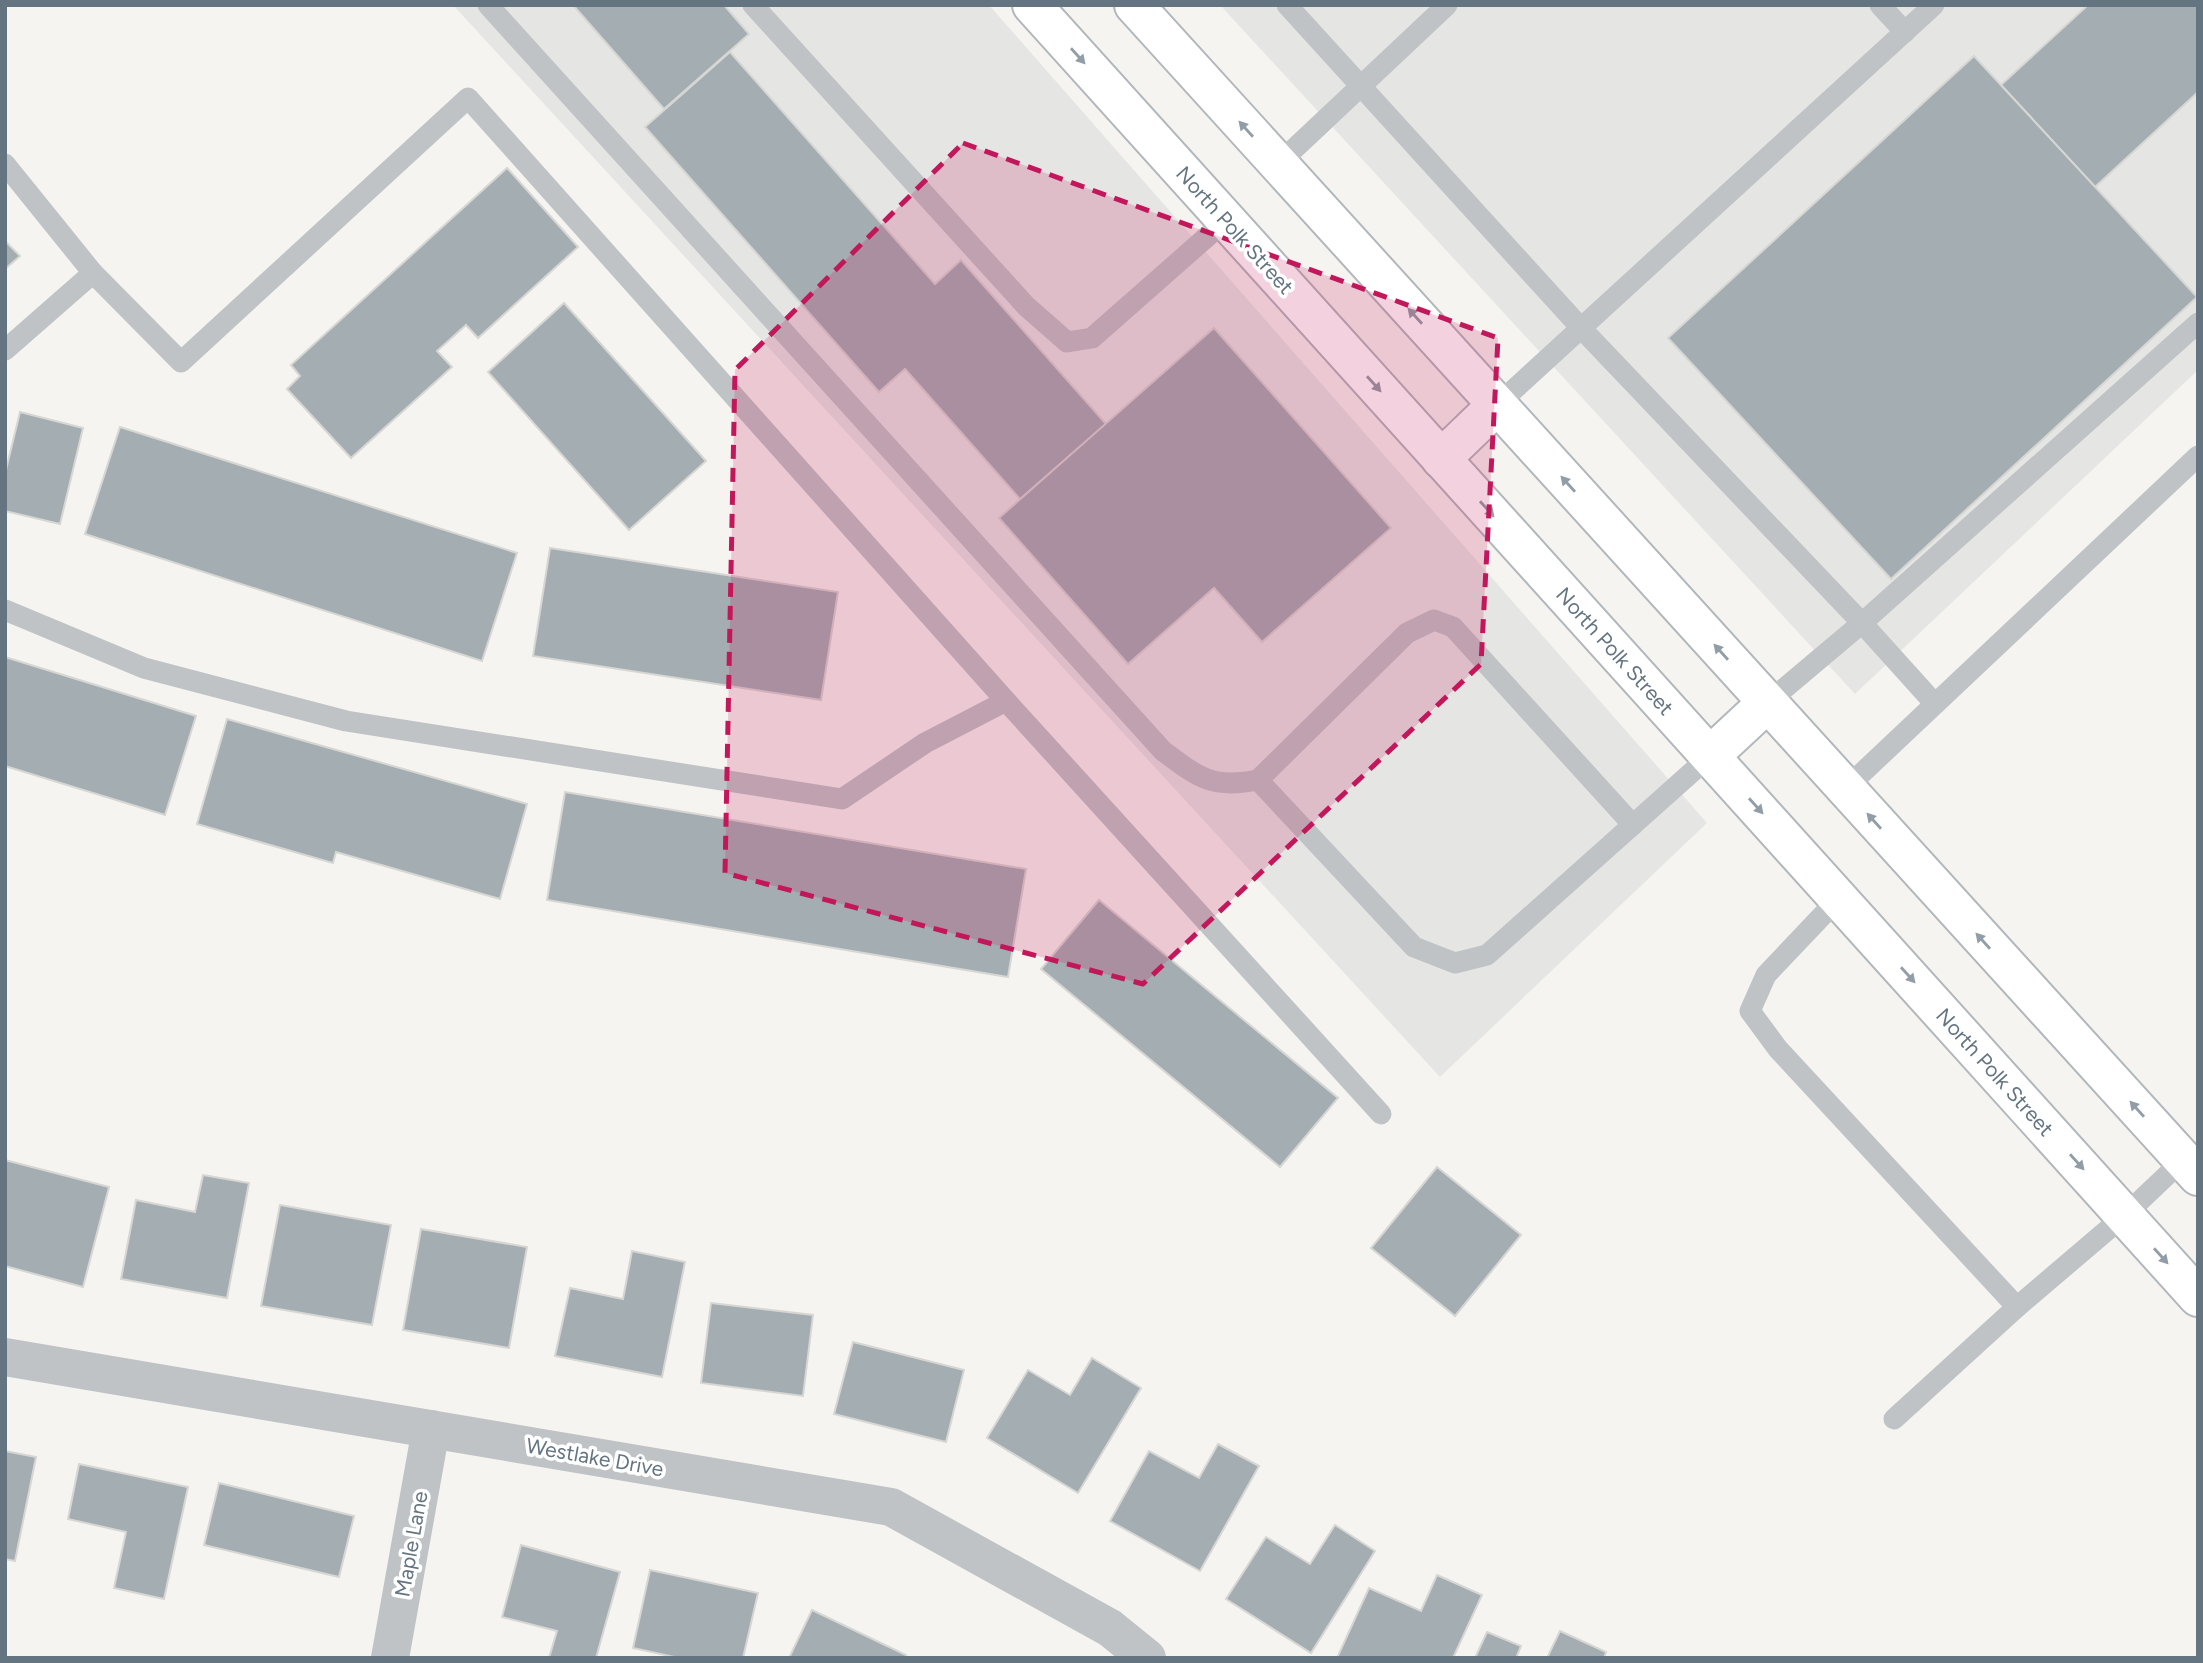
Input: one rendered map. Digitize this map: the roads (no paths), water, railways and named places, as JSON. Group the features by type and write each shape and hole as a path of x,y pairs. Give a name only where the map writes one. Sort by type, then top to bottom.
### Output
{"main road":[{"name":"North Polk Street","path":"1032,5 2198,1297"},
{"path":"1134,5 2190,1168"},
{"path":"1441,459 1497,405"},
{"path":"1710,756 1767,703"}],"street":[{"name":"Westlake Drive","path":"5,1357 891,1507 1110,1628 1147,1658"},
{"name":"Maple Lane","path":"390,1658 431,1429"}],"lane":[{"path":"488,5 1163,751 1198,777 1231,785 1258,780 1407,633 1434,620 1452,627 1633,825"},
{"path":"753,5 1026,306 1067,342 1092,338 1226,220"},
{"path":"1287,5 1581,328 1862,623 1935,704"},
{"path":"1278,164 1447,5"},
{"path":"1880,5 1905,32"},
{"path":"1497,405 1934,5"},
{"path":"5,164 93,273 181,362 468,98 1006,701 1381,1114"},
{"path":"5,350 93,273"},
{"path":"1767,703 1862,623 2198,323"},
{"path":"1845,789 2198,456"},
{"path":"5,610 144,668 346,721 842,799 925,743 1006,701"},
{"path":"1258,780 1414,947 1455,963 1487,955 1710,756"},
{"path":"1839,898 1766,975 1749,1012 1778,1049 2017,1307"},
{"path":"1894,1419 2017,1307 2125,1215 2190,1168"}]}
